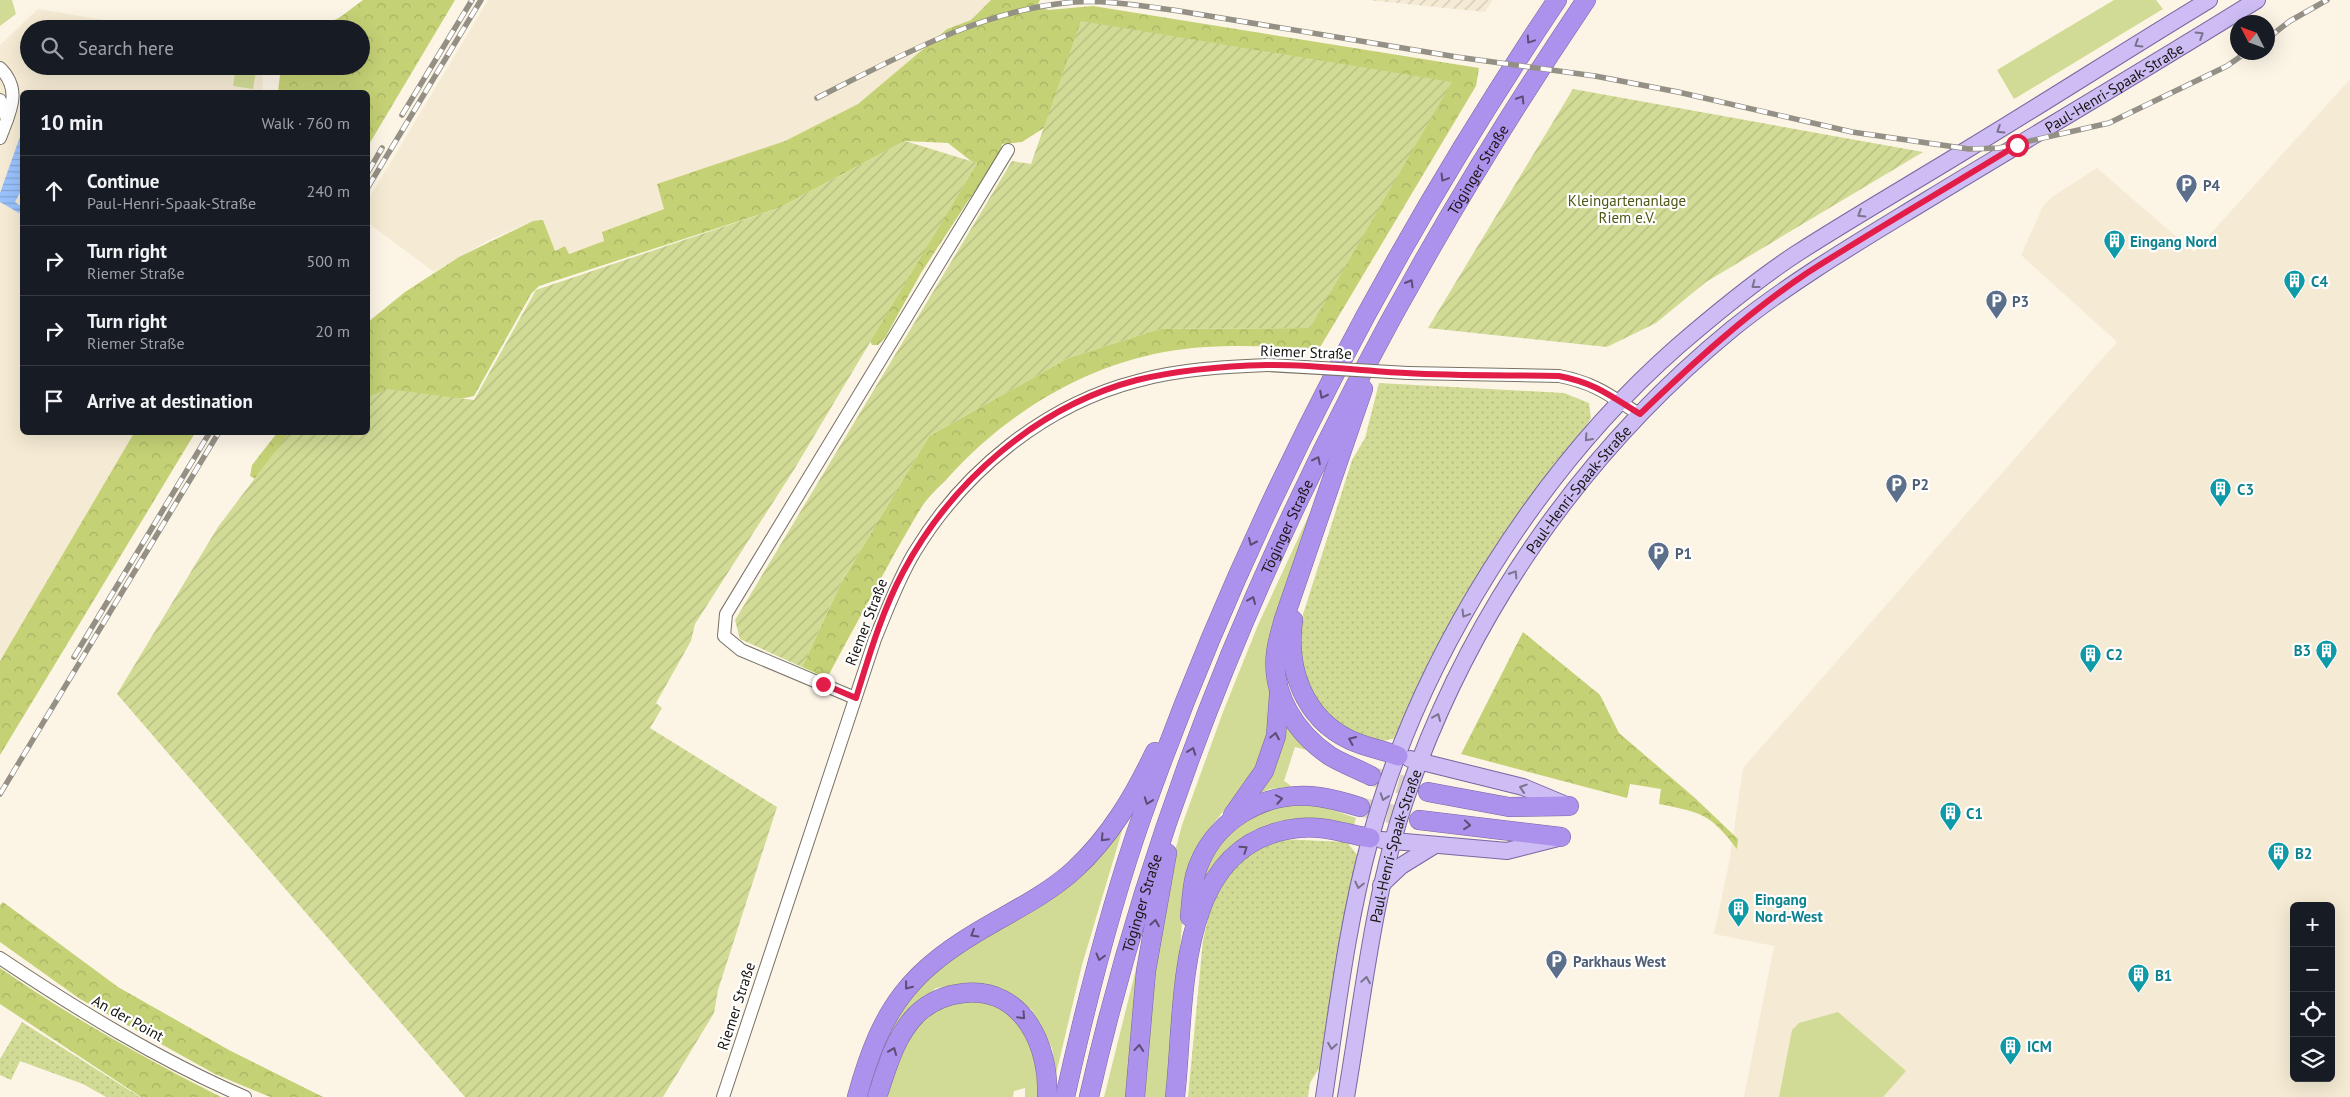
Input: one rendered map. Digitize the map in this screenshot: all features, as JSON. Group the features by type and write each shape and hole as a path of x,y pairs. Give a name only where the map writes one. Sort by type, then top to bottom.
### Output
{"highway":[{"name":"Töginger Straße","path":"1065,1097 1081,1027 1113,909 1142,818 1220,612 1269,504 1343,356 1389,270 1460,152 1557,0"},
{"name":"Töginger Straße","path":"1089,1097 1104,1032 1169,814 1215,689 1266,567 1329,434 1386,326 1485,157 1586,0"},
{"path":"1175,1097 1192,894 1196,874 1210,843 1227,823 1264,771 1276,736 1279,691 1276,653 1284,619 1386,326"},
{"path":"1292,593 1294,616 1290,637 1294,676 1307,703 1326,724 1350,740 1398,756"},
{"path":"1279,691 1285,707 1313,742 1331,756 1371,776"},
{"path":"857,1097 872,1048 886,1019 913,980 944,953 1025,905 1073,871 1112,830 1138,788 1157,747 1183,706"},
{"path":"1428,792 1509,806 1569,806"},
{"path":"1227,823 1247,809 1279,798 1318,797 1360,807"},
{"path":"1135,1097 1146,971 1167,856 1169,814"},
{"path":"1419,820 1562,837"},
{"path":"1188,951 1202,902 1220,870 1238,853 1259,839 1274,831 1302,827 1326,829 1370,838"},
{"path":"877,1097 896,1044 909,1023 933,1002 951,995 968,992 988,994 1005,1001 1027,1021 1041,1047 1047,1074 1047,1097"}],"main road":[{"name":"Paul-Henri-Spaak-Straße","path":"1324,1097 1350,923 1370,838 1398,756 1452,635 1506,545 1555,478 1620,402 1677,347 1794,256 2209,0"},
{"name":"Paul-Henri-Spaak-Straße","path":"1346,1097 1381,885 1393,841 1419,762 1456,676 1476,637 1525,555 1573,490 1640,414 1692,364 1735,328 1806,274 2257,0"},
{"path":"1398,756 1523,787 1569,806"},
{"path":"1370,838 1507,851 1562,837"},
{"path":"1381,885 1401,866 1435,845"},
{"path":"1337,1008 1360,1012"}],"street":[{"path":"0,68 13,87 12,106 0,138"},
{"path":"0,100 4,105 7,119"},
{"path":"856,698 741,650 724,636 726,614 1008,150"},
{"name":"Riemer Straße","path":"723,1097 875,639 892,595 914,553 934,522 958,493 1004,449 1033,428 1066,410 1098,394 1136,381 1207,369 1268,365 1408,373 1559,376 1582,380 1596,386 1640,414"},
{"name":"An der Point","path":"0,958 83,1012 125,1036 245,1097"}],"shaded area":[{"path":"488,0 991,0 971,20 947,29 858,104 785,141 658,184 664,209 602,232 604,241 568,254 565,246 554,251 540,222 533,221 489,240 434,272 370,224 370,197"},
{"path":"1367,0 1493,0 1485,12"},
{"path":"38,9 104,20 26,20"},
{"path":"20,26 20,75 262,75 263,90 20,90 20,435 133,435 0,661 0,45"},
{"path":"2350,79 2350,1097 1744,1097 1774,946 1714,934 1729,863 1743,768 2117,342 2021,255 2043,206 2052,197 2097,168 2194,252"}],"green space":[{"path":"0,0 12,0 16,14 0,26"},
{"path":"363,0 455,0 370,143 370,90 278,90 280,75 370,75 370,20 334,20"},
{"path":"991,0 1040,0 1038,4 1048,10 1093,6 1479,68 1476,86 1319,349 1222,346 1164,352 1133,359 1102,370 1044,398 992,435 925,502 827,678 802,667 841,583 929,436 1068,358 1159,329 1310,328 1081,22 1044,128 1022,142 1002,144 998,160 968,201 921,273 885,338 878,345 872,345 870,341 977,163 971,161 948,143 905,141 779,208 539,286 531,294 474,396 370,418 370,320 405,292 459,257 533,221 543,220 555,251 565,246 569,254 604,241 602,232 664,209 657,184 785,141 858,104 947,29 971,20"},
{"path":"2114,0 2156,0 2163,9 2014,99 1997,70"},
{"path":"1081,21 1452,82 1310,328 1159,329 1068,358 929,436 841,583 802,667 740,639 735,620 1012,161 1031,164"},
{"path":"235,75 255,75 253,89 233,86"},
{"name":"Kleingartenanlage Riem e.V.","path":"1573,89 1923,152 1706,282 1656,323 1607,347 1428,328"},
{"path":"905,141 977,163 795,468 695,624 691,641 656,703 662,708 650,728 777,807 718,990 714,1013 663,1097 465,1097 117,694 218,527 287,435 370,435 370,396 387,389 474,400 536,290 779,208"},
{"path":"1379,383 1564,393 1589,403 1591,418 1397,738 1383,741 1361,736 1342,728 1318,705 1302,669 1299,627 1352,460 1365,438"},
{"path":"133,435 194,435 0,755 0,661"},
{"path":"275,435 296,435 259,481 250,476 252,465"},
{"path":"1321,489 1269,644 1266,664 1270,692 1266,742 1258,768 1205,834 1194,854 1184,897 1169,1097 1144,1097 1150,1009 1167,881 1182,825 1223,712 1258,625"},
{"path":"1523,632 1600,695 1619,733 1695,798 1738,839 1737,849 1712,821 1704,816 1659,804 1661,789 1630,784 1627,798 1461,754"},
{"path":"1283,715 1298,741 1310,751 1295,747 1284,781 1290,785 1289,787 1270,789 1254,796"},
{"path":"1294,804 1324,807 1356,818 1354,825 1329,820 1305,819 1282,821 1261,827 1242,837 1225,852 1210,870 1197,893 1211,856 1226,835 1257,814"},
{"path":"1125,821 1082,965 1056,1074 1052,1048 1032,1010 1008,993 971,983 936,988 906,1013 872,1097 868,1097 881,1052 901,1009 926,978"},
{"path":"1279,839 1347,842 1358,856 1319,1068 1310,1083 1308,1097 1188,1097 1203,940 1214,893 1238,861 1264,844"},
{"path":"3,902 118,987 229,1050 323,1097 270,1097 215,1074 80,999 0,942 0,905"},
{"path":"1142,945 1129,1097 1104,1097"},
{"path":"0,968 108,1036 221,1097 141,1097 0,1004"},
{"path":"980,999 1010,1013 1024,1025 1034,1050 1038,1097 1025,1097 1025,1088 1014,1091 1013,1097 888,1097 893,1074 912,1032 919,1022 937,1008 949,1003"},
{"path":"1838,1012 1906,1071 1883,1097 1779,1097 1792,1030 1799,1023"},
{"path":"22,1022 140,1097 106,1097 83,1084 20,1061 11,1080 0,1075 0,1059"}],"water":[{"path":"20,137 20,193 15,202 20,206 19,213 0,202 0,193"}],"tunnel":[{"path":"1371,776 1428,792"},
{"path":"1360,807 1419,820"}],"railway":[{"path":"402,115 472,0"},
{"path":"370,184 481,0"},
{"path":"2275,33 2290,21 2327,0"},
{"path":"817,98 910,51 974,25 1007,14 1041,6 1075,2 1124,4 1173,10 1457,57 1595,76 1678,92 1852,132 1969,149 1999,148 2109,123 2227,66 2236,60"},
{"path":"370,169 382,148"},
{"path":"74,657 208,435"},
{"path":"0,794 217,435"}],"place":[{"name":"P4","path":"2187,204"},
{"name":"Eingang Nord","path":"2114,260"},
{"name":"C4","path":"2295,300"},
{"name":"P3","path":"1996,320"},
{"name":"P2","path":"1896,503"},
{"name":"C3","path":"2221,508"},
{"name":"P1","path":"1659,572"},
{"name":"B3","path":"2327,669"},
{"name":"C2","path":"2090,673"},
{"name":"C1","path":"1950,832"},
{"name":"B2","path":"2279,872"},
{"name":"Eingang Nord-West","path":"1739,927"},
{"name":"Parkhaus West","path":"1557,980"},
{"name":"B1","path":"2139,994"},
{"name":"ICM","path":"2011,1065"}],"route":[{"path":"823,684 856,698 875,639 892,595 902,573 934,522 979,471 1004,449 1033,428 1098,394 1136,381 1174,373 1268,365 1408,373 1559,376 1582,380 1596,386 1640,414 1692,364 1735,328 1806,274 2017,145"}]}
